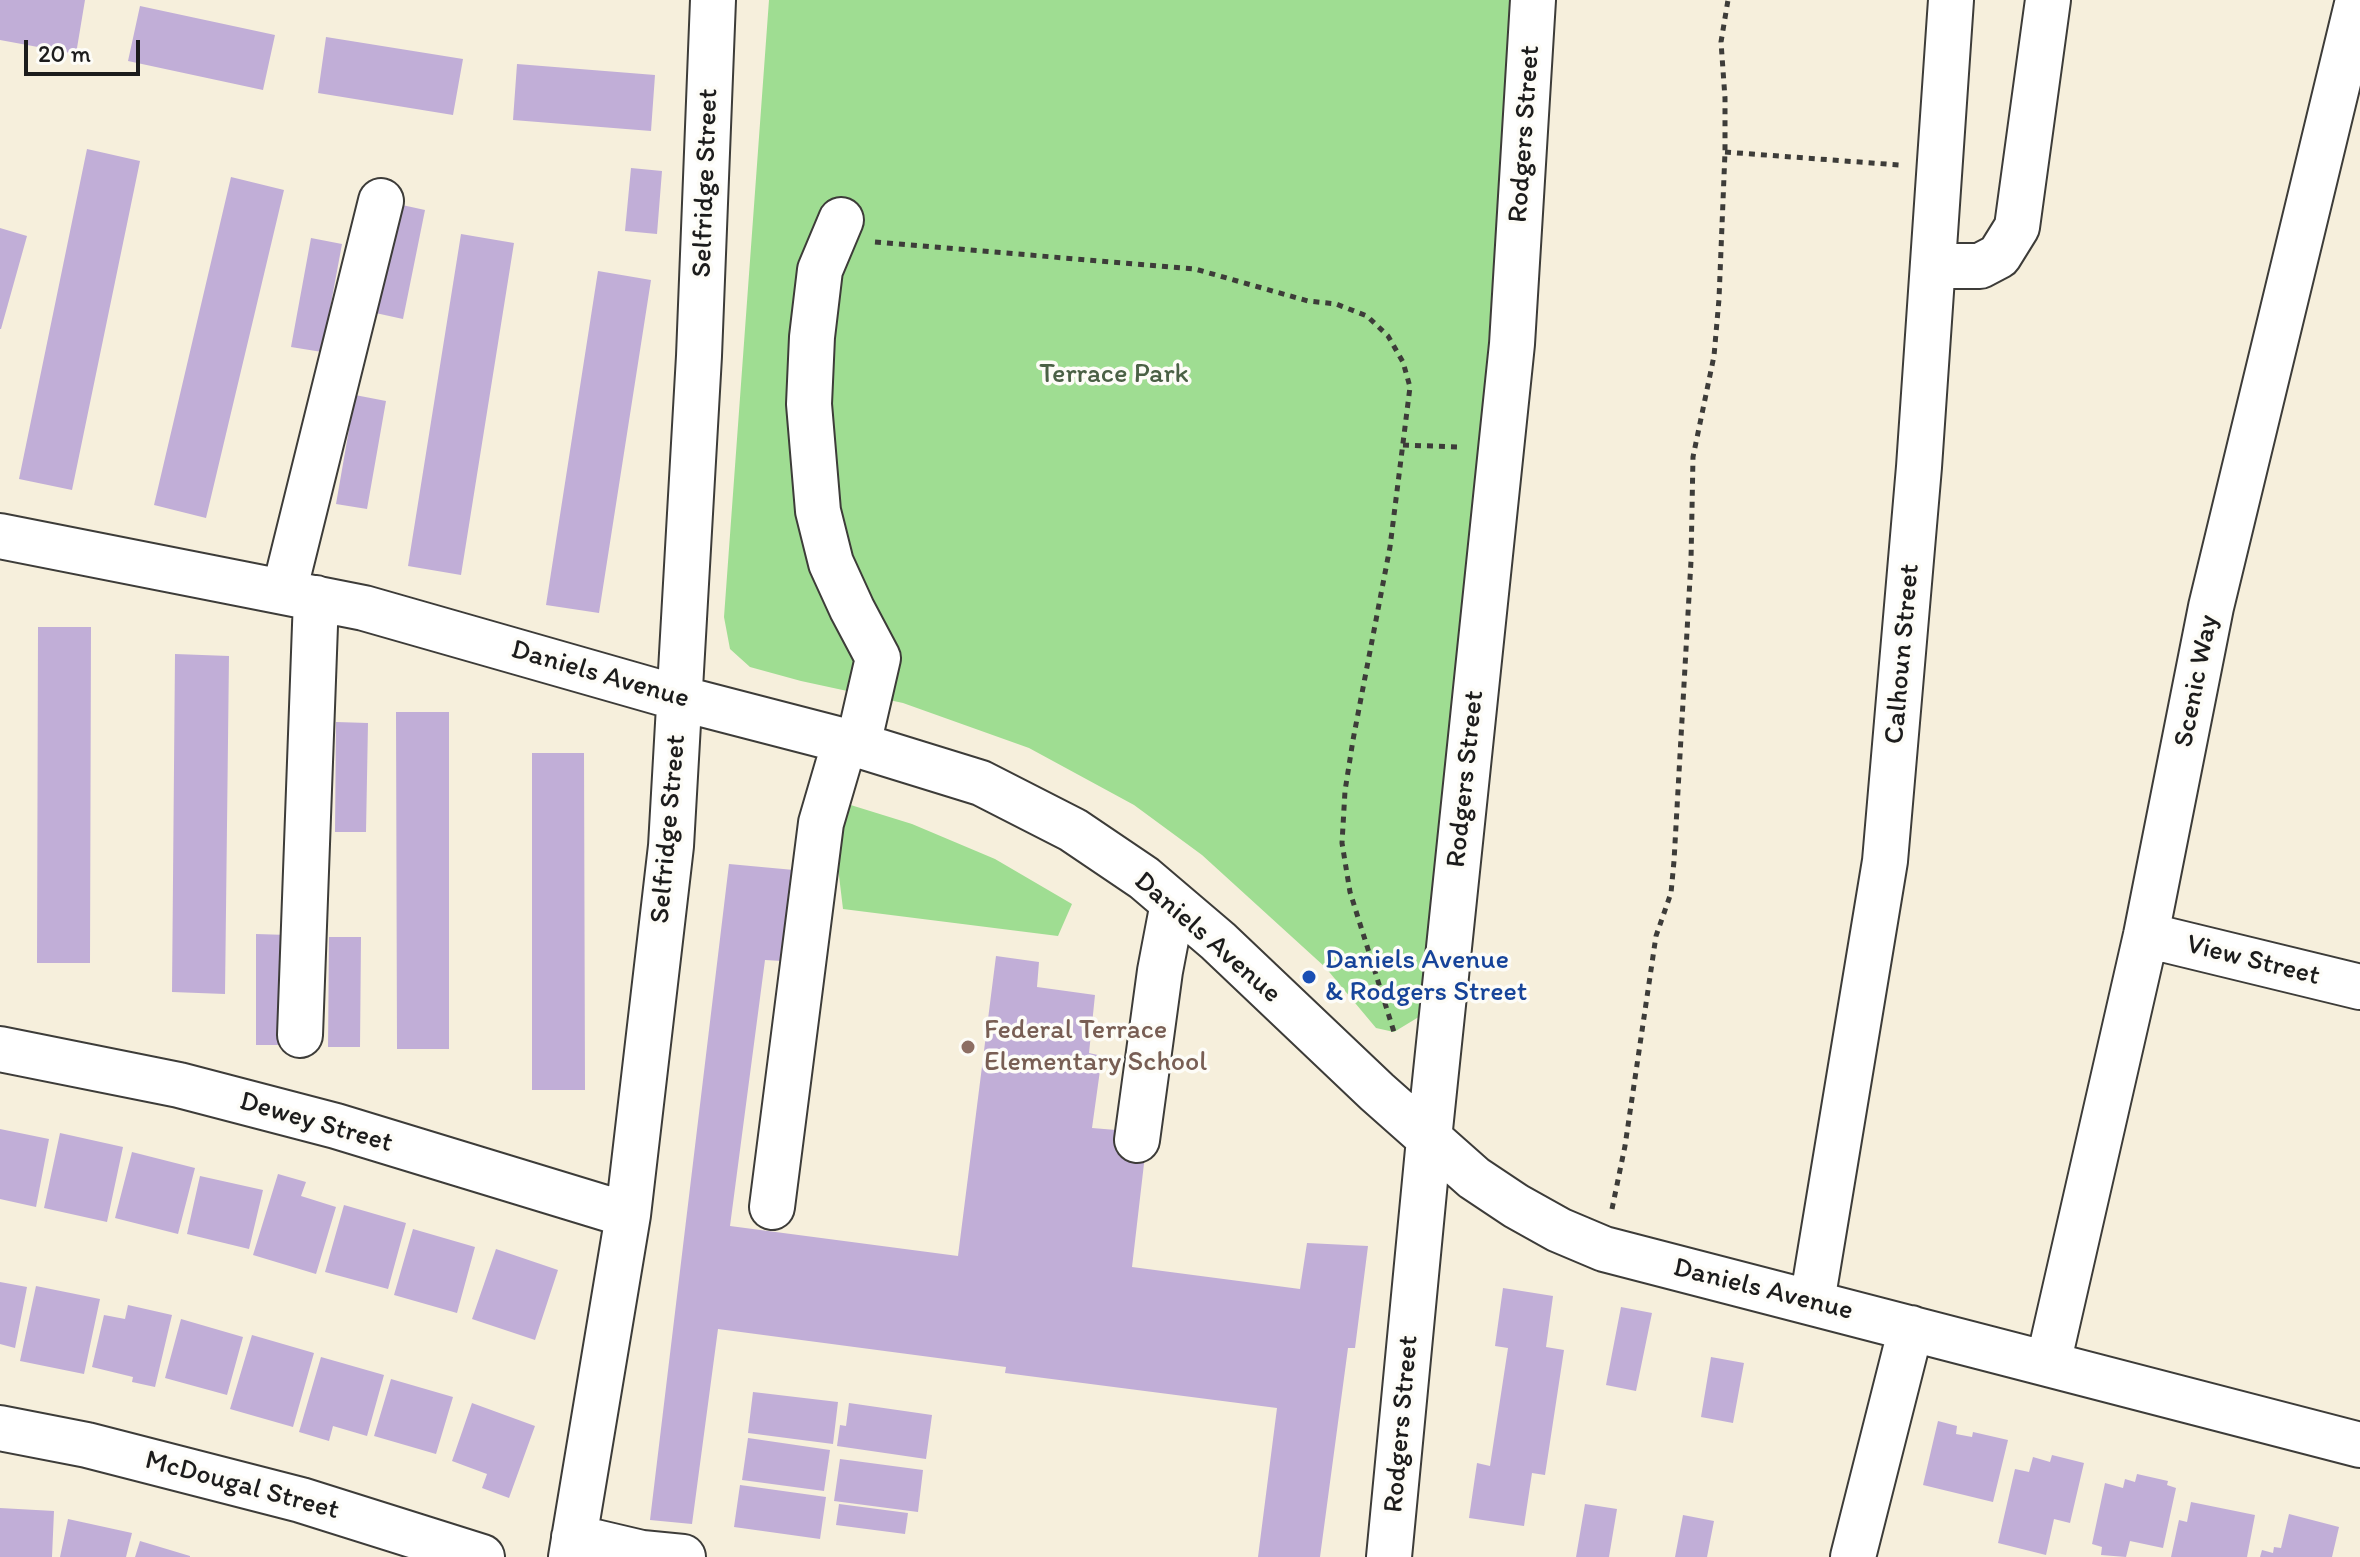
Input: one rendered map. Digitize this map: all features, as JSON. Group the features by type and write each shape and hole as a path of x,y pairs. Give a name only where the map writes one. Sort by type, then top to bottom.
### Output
{"street":[{"name":"Selfridge Street","path":"572,1547 628,1215 671,846 699,356 713,0"},
{"name":"Rodgers Street","path":"1389,1557 1512,344 1533,0"},
{"name":"Calhoun Street","path":"1812,1302 1885,861 1919,467 1951,0"},
{"path":"1933,266 1980,266 1999,256 2017,227 2048,0"},
{"name":"Scenic Way","path":"2048,1364 2146,935 2211,607 2358,0"},
{"path":"300,1035 300,595 381,201"},
{"path":"772,1207 821,823 878,658 831,563 818,511 812,459 809,404 812,337 820,270 837,229"},
{"name":"Daniels Avenue","path":"0,536 364,608 679,698 851,743 981,783 1073,830 1144,878 1218,941 1474,1178 1559,1230 1604,1249 2360,1445"},
{"path":"1137,1140 1160,971 1173,903"},
{"name":"View Street","path":"2146,935 2360,987"},
{"name":"Dewey Street","path":"0,1049 179,1085 336,1126 628,1215"},
{"path":"1853,1557 1911,1328"},
{"name":"McDougal Street","path":"0,1428 87,1445 301,1500 482,1557"},
{"path":"572,1547 683,1557"}],"path":[{"path":"1604,1249 1625,1146 1656,936 1671,893 1691,561 1693,457 1714,356 1719,299 1725,152 1721,42 1728,0"},
{"path":"1725,152 1940,168"},
{"path":"837,229 1195,269 1308,301 1336,304 1367,316 1388,336 1403,362 1410,387 1384,585 1345,791 1342,843 1350,892 1394,1032"},
{"path":"1403,445 1452,446"}],"green space":[{"name":"Terrace Park","path":"769,0 1512,0 1482,433 1422,1015 1394,1032 1376,1028 1325,967 1202,855 1134,805 1029,748 903,703 750,667 730,649 724,617"},
{"path":"841,802 912,824 995,859 1072,904 1058,936 843,909 834,834"}],"building":[{"path":"0,0 85,0 76,54 0,40"},
{"path":"140,6 275,35 263,90 128,61"},
{"path":"326,37 463,59 453,115 318,93"},
{"path":"517,64 655,75 651,131 513,120"},
{"path":"87,149 140,161 72,490 19,479"},
{"path":"631,168 662,171 657,234 625,231"},
{"path":"231,177 284,190 206,518 154,505"},
{"path":"393,203 425,210 403,319 371,312"},
{"path":"0,228 27,236 1,329 0,329"},
{"path":"461,234 514,243 461,575 408,566"},
{"path":"311,238 342,244 322,352 291,347"},
{"path":"598,271 651,280 599,613 546,605"},
{"path":"355,395 386,401 367,509 336,504"},
{"path":"38,627 91,627 90,963 37,963"},
{"path":"175,654 229,656 225,994 172,992"},
{"path":"396,712 449,712 449,1049 397,1049"},
{"path":"336,722 368,723 366,832 335,832"},
{"path":"532,753 584,753 585,1090 532,1090"},
{"path":"729,864 794,870 782,961 765,960 730,1226 958,1256 996,956 1039,962 1037,987 1095,995 1089,1053 1102,1056 1092,1128 1128,1131 1145,1155 1132,1267 1300,1289 1307,1243 1368,1246 1355,1348 1348,1348 1320,1557 1258,1557 1277,1408 1005,1373 1006,1367 718,1329 692,1524 650,1520"},
{"path":"256,934 288,935 287,1045 256,1045"},
{"path":"329,937 361,937 360,1047 328,1047"},
{"path":"0,1129 49,1139 36,1207 0,1199"},
{"path":"60,1133 123,1147 107,1222 44,1208"},
{"path":"132,1152 195,1168 178,1234 115,1218"},
{"path":"278,1174 306,1182 301,1196 336,1207 316,1274 253,1255"},
{"path":"200,1176 263,1190 249,1249 187,1234"},
{"path":"344,1205 406,1223 388,1289 325,1272"},
{"path":"413,1229 475,1247 457,1313 394,1295"},
{"path":"496,1249 558,1270 535,1340 472,1319"},
{"path":"0,1282 27,1287 15,1348 0,1344"},
{"path":"36,1286 100,1299 84,1374 20,1361"},
{"path":"1503,1288 1553,1296 1546,1347 1564,1350 1545,1475 1532,1473 1524,1526 1469,1518 1477,1463 1490,1466 1508,1348 1495,1346"},
{"path":"128,1305 172,1315 155,1387 132,1382 133,1377 92,1367 104,1315 125,1319"},
{"path":"1621,1307 1652,1313 1636,1391 1606,1385"},
{"path":"181,1319 243,1337 227,1395 165,1378"},
{"path":"252,1335 314,1353 293,1427 230,1409"},
{"path":"321,1357 384,1375 367,1436 333,1426 329,1441 299,1432"},
{"path":"1711,1357 1744,1363 1733,1423 1701,1417"},
{"path":"391,1379 453,1397 436,1454 374,1436"},
{"path":"753,1392 838,1402 833,1444 748,1433"},
{"path":"472,1403 535,1426 509,1498 482,1488 487,1474 452,1461"},
{"path":"849,1403 932,1415 926,1459 837,1446 840,1425 846,1426"},
{"path":"1938,1421 1957,1426 1956,1434 1972,1437 1973,1432 2008,1440 1993,1502 1923,1485"},
{"path":"748,1438 830,1450 824,1491 742,1480"},
{"path":"2052,1455 2084,1463 2070,1523 2054,1519 2046,1555 1998,1543 2015,1469 2029,1472 2033,1457 2050,1462"},
{"path":"840,1459 923,1470 918,1512 834,1501"},
{"path":"2137,1474 2168,1481 2167,1485 2176,1488 2163,1548 2130,1541 2126,1557 2101,1555 2102,1547 2092,1544 2105,1483 2123,1488 2125,1479 2135,1482"},
{"path":"740,1485 826,1497 820,1539 734,1527"},
{"path":"2191,1502 2255,1515 2247,1557 2171,1557 2179,1520 2187,1522"},
{"path":"839,1504 908,1513 905,1534 836,1525"},
{"path":"1585,1504 1617,1509 1609,1557 1576,1557"},
{"path":"0,1508 54,1511 52,1557 0,1557"},
{"path":"2289,1514 2339,1527 2332,1557 2260,1557 2262,1550 2273,1553 2274,1547 2281,1548"},
{"path":"1683,1515 1714,1521 1707,1557 1675,1557"},
{"path":"68,1519 132,1533 126,1557 60,1557"},
{"path":"140,1541 190,1556 190,1557 135,1557"}],"place":[{"name":"Daniels Avenue & Rodgers Street","path":"1309,977"},
{"name":"Federal Terrace Elementary School","path":"968,1047"}]}
